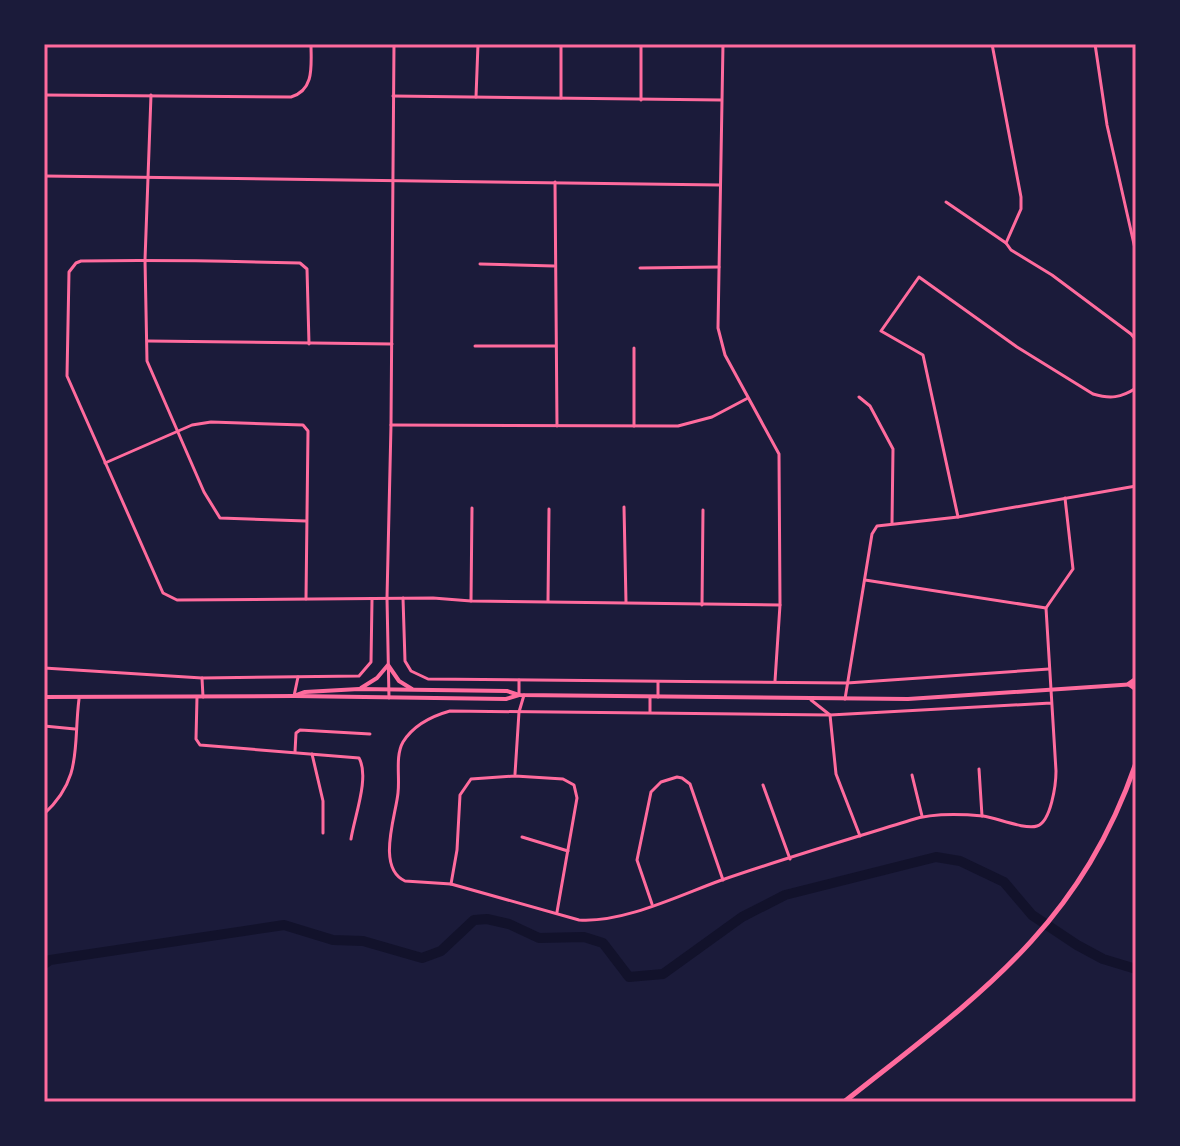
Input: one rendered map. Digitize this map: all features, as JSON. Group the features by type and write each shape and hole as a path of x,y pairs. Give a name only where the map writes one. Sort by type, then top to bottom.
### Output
{"main road":[{"path":"359,689 377,678 388,665 399,681 413,690"},
{"path":"294,696 305,692 359,689 507,691 521,695 908,699 1134,684"},
{"path":"44,697 506,699 521,695"},
{"path":"844,1102 969,1004 1052,920 1107,836 1136,763"}],"street":[{"path":"44,95 280,98 299,95 305,91 310,80 311,44"},
{"path":"389,698 387,598 394,44"},
{"path":"476,97 478,44"},
{"path":"561,44 561,98"},
{"path":"641,44 641,100"},
{"path":"723,44 719,341 779,454 780,605 775,681"},
{"path":"992,44 1021,197 1021,209 1006,243"},
{"path":"1095,44 1107,125 1136,253"},
{"path":"151,95 145,260 147,361 204,492 220,518 306,521"},
{"path":"393,96 721,100"},
{"path":"44,176 720,185"},
{"path":"555,182 557,426"},
{"path":"946,202 1090,302 1136,340"},
{"path":"1129,221 1136,219"},
{"path":"309,344 309,286 307,269 300,263 81,261 69,272 67,376 167,597 177,600 403,598 780,605"},
{"path":"480,264 554,266"},
{"path":"640,268 719,267"},
{"path":"958,517 923,355 881,331 919,277 1017,347 1093,394 1119,397 1136,388"},
{"path":"146,341 392,344"},
{"path":"475,346 555,346"},
{"path":"634,348 634,426"},
{"path":"859,397 870,406 893,449 892,523"},
{"path":"391,425 678,426 699,422 748,398"},
{"path":"105,463 178,430 211,422 303,425 308,431 306,599"},
{"path":"845,699 873,531 877,526 958,517 1136,486"},
{"path":"1051,703 830,715 450,711 421,725 401,747 399,791 390,830 392,867 395,874 405,881 451,884 579,920 593,921 652,906 922,816 982,816 1030,827 1040,825 1046,819 1056,785 1046,608 1073,569 1065,498"},
{"path":"624,507 626,602"},
{"path":"471,601 472,508"},
{"path":"548,601 549,509"},
{"path":"702,605 703,510"},
{"path":"865,580 1046,608"},
{"path":"403,598 405,661 411,671 428,679 847,683 1049,669"},
{"path":"44,668 202,678 351,677 365,672 371,662 372,600"},
{"path":"294,696 298,677"},
{"path":"202,678 196,739 200,745 355,757 362,761 360,796 351,839"},
{"path":"515,776 521,695 519,680"},
{"path":"658,682 658,697"},
{"path":"650,697 650,712"},
{"path":"44,814 59,798 71,778 79,699"},
{"path":"811,700 830,715 836,774 860,836"},
{"path":"44,726 75,729"},
{"path":"295,752 296,733 300,730 370,734"},
{"path":"312,754 323,801 323,833"},
{"path":"979,769 982,816"},
{"path":"912,775 922,816"},
{"path":"451,884 462,789 466,783 477,777 563,779 574,785 577,798 557,912"},
{"path":"652,906 637,860 651,792 661,782 677,777 690,784 723,880"},
{"path":"763,785 790,859"},
{"path":"522,837 568,851"}],"waterway":[{"path":"44,964 50,960 284,925 333,940 363,941 422,958 441,951 474,920 487,919 509,924 539,938 584,937 603,943 629,977 663,974 742,917 785,895 936,857 960,861 1004,882 1032,915 1077,945 1103,959 1136,969"}]}
